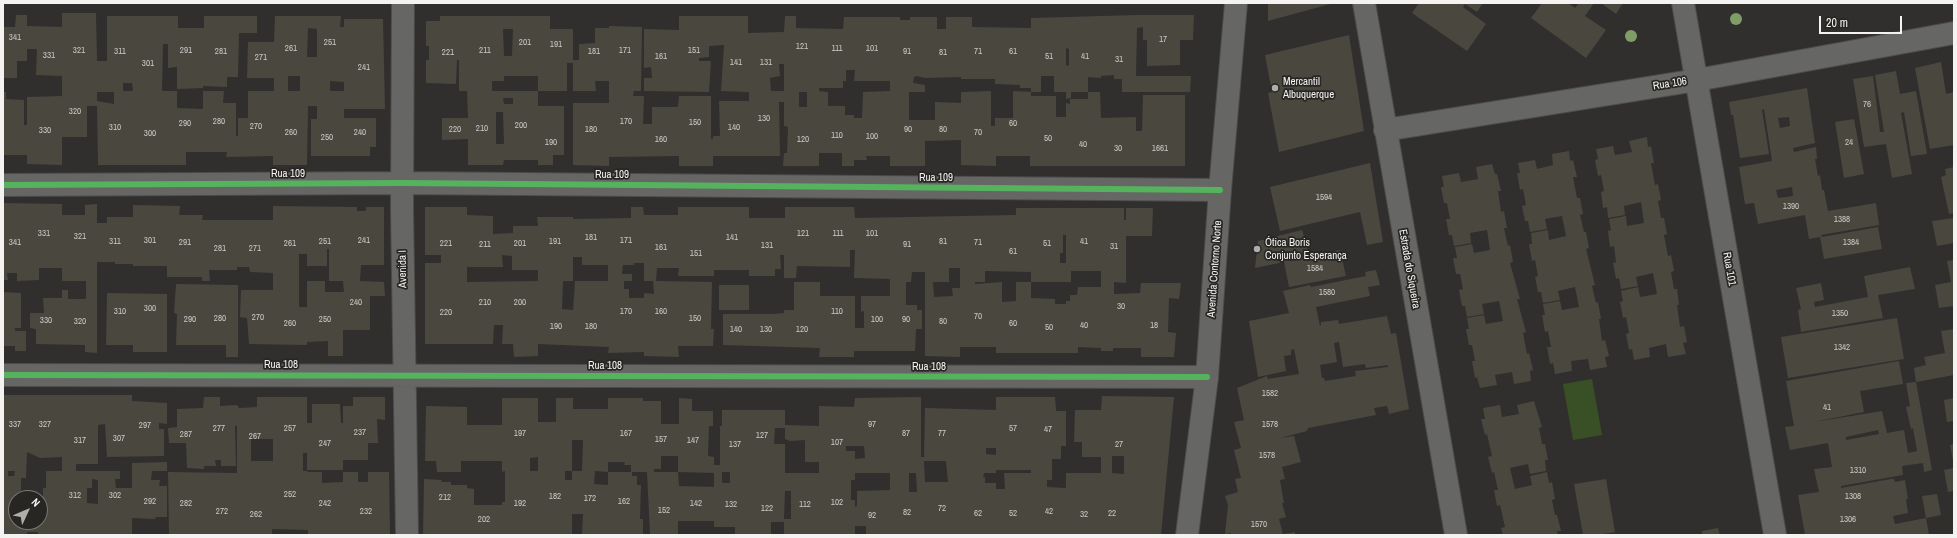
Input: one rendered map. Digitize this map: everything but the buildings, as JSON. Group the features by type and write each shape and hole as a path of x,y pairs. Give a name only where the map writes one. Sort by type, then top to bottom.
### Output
{"street":[{"name":"Avenida I","path":"403,3 403,183 407,535"},
{"name":"Avenida Contorno Norte","path":"1188,535 1207,377 1220,190 1236,3"},
{"name":"Estrada do Siqueira","path":"1364,3 1456,535"},
{"name":"Rua 101","path":"1683,3 1775,535"},
{"name":"Rua 106","path":"1385,130 1697,80 1954,33"},
{"name":"Rua 109","path":"3,185 403,183 1220,190"},
{"name":"Rua 108","path":"3,375 1207,377"}],"green space":[{"path":"1592,379 1602,435 1573,440 1563,384"}],"cycle path":[{"path":"3,185 403,183 1220,190"},
{"path":"3,375 1207,377"}],"place":[{"name":"Mercantil Albuquerque","path":"1275,88"},
{"name":"Ótica Boris Conjunto Esperança","path":"1257,249"}]}
